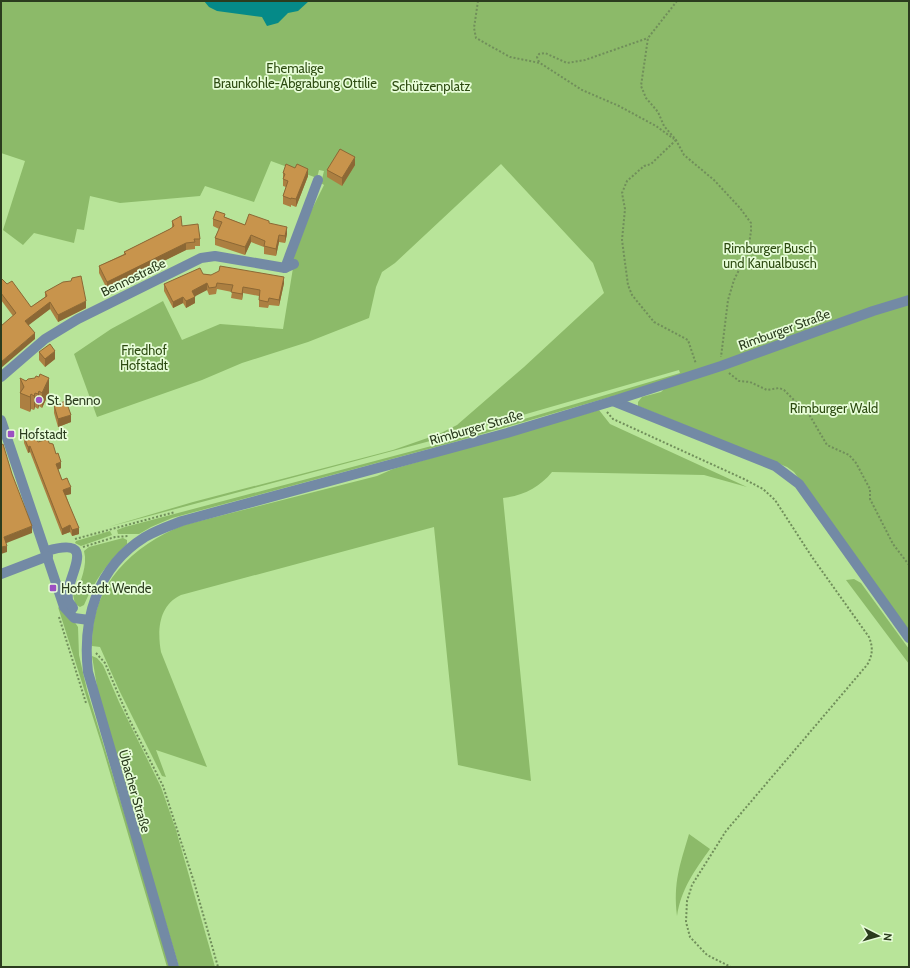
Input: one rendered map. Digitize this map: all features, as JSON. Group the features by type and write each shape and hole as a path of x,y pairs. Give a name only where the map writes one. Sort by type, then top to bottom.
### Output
{"street":[{"name":"Bennostraße","path":"1,377 45,340 78,319 201,258 215,256 289,266 318,180"},
{"name":"Rimburger Straße","path":"89,620 96,592 113,564 139,542 157,530 182,521 492,437 608,403 721,366 873,311 909,300"},
{"path":"608,403 775,466 792,477 803,490 909,638"},
{"path":"1,420 48,554 64,607 74,618 89,620"},
{"path":"1,574 48,554 71,549 78,560 69,588 68,600 75,611 89,620"},
{"path":"53,571 60,574 74,572"},
{"name":"Übacher Straße","path":"89,620 85,651 90,680 174,967"}],"path":[{"path":"478,1 474,28 476,38 510,57 540,63 576,87 620,106 656,126 676,140"},
{"path":"677,1 648,38 641,86 646,98 658,112 664,126 676,140 684,155 714,180 737,204 750,223 751,237 748,252 734,280 728,300 721,366 739,381 750,382 766,390 779,388 784,390 810,416 827,445 842,451 852,458 870,489 870,499 893,544 909,565"},
{"path":"540,63 537,57 539,54 544,53 568,63 585,60 648,38"},
{"path":"676,140 651,164 644,166 627,181 622,193 625,209 622,240 628,285 632,295 654,322 688,340 697,366 693,367"},
{"path":"608,403 613,419 763,489 775,500 812,557 872,643 871,656 867,665 726,831 692,885 688,901 686,922 690,937 707,955 731,967"},
{"path":"71,549 74,539 179,511"},
{"path":"71,549 115,537 130,536 139,542"},
{"path":"85,651 96,653 102,658 129,719 156,768 192,874 218,967"}],"green space":[{"path":"1,1 909,1 909,631 794,472 787,467 638,406 638,402 642,397 661,392 676,378 451,443 172,518 139,534 118,534 117,530 125,527 439,444 680,373 679,370 460,433 108,527 193,502 393,450 439,434 457,425 524,367 604,293 593,263 501,164 395,263 382,272 376,287 369,318 308,342 242,363 202,380 97,417 74,354 111,329 163,301 182,340 220,324 283,329 293,268 292,257 304,225 324,185 321,183 324,171 319,170 317,178 271,161 254,202 205,186 200,196 120,203 90,196 84,230 77,229 74,243 34,233 23,245 3,230 25,161 1,153"},
{"path":"599,410 610,424 747,487 704,475 552,472 542,482 530,490 503,498 531,781 458,765 434,527 181,595 174,599 168,605 161,619 159,635 161,652 207,767 156,750 166,777 162,776 120,692 100,647 92,646 93,624 98,604 107,586 118,570 131,556 147,544 184,525 377,476 393,469"},
{"path":"110,531 112,535 81,546 75,543 76,541"},
{"path":"123,538 127,540 127,544 102,572 84,605 80,607 75,604 73,594 76,595 83,573 85,562 84,551 89,547"},
{"path":"854,579 861,583 909,649 909,664 846,580"},
{"path":"58,607 74,621 78,627 79,655 87,690 171,967 167,967 103,749"},
{"path":"92,656 97,658 103,665 119,702 161,787 176,830 215,967 179,967 99,699"},
{"path":"689,834 710,849 685,888 677,916 676,893 678,874"}],"water":[{"path":"204,1 309,1 298,11 288,13 278,23 267,26 262,17 217,11 209,7"}],"building":[{"path":"340,149 355,157 342,178 327,170"},
{"path":"286,164 295,168 297,164 308,169 296,199 283,196 288,181 283,179"},
{"path":"216,211 225,214 224,217 245,225 249,214 269,221 269,223 287,227 285,236 279,235 276,249 264,246 265,241 251,235 245,247 215,238 222,222 213,219"},
{"path":"181,216 182,226 198,224 200,239 194,239 195,242 186,243 107,282 99,266 126,254 124,252 170,229 174,226 172,221"},
{"path":"220,266 284,277 279,300 269,298 268,302 259,300 260,290 243,287 242,294 231,292 233,285 217,283 216,287 209,288 207,283 192,291 195,297 186,301 183,297 173,302 164,284 200,268 203,274 211,275 219,271"},
{"path":"81,276 86,301 58,315 50,302 25,321 35,333 1,362 1,326 16,313 1,293 1,278 7,284 12,281 31,307 47,296 45,292 63,282 71,281 72,278"},
{"path":"50,344 55,351 45,359 39,352"},
{"path":"40,374 49,378 42,393 39,391 38,394 35,393 34,396 31,394 30,397 20,393 24,387 20,378 26,381 28,379 35,378 36,376 39,377"},
{"path":"66,401 71,415 58,419 54,405"},
{"path":"34,433 38,442 48,439 49,443 53,444 56,454 58,453 61,462 56,464 62,480 67,478 71,487 63,490 79,528 72,530 70,525 62,529 30,446 28,447 24,437"},
{"path":"3,444 12,474 32,526 4,537 7,546 1,547 1,445"}],"place":[{"name":"St. Benno","path":"39,400"},
{"name":"Hofstadt","path":"11,434"},
{"name":"Hofstadt Wende","path":"53,588"}],"park label":[{"name":"Ehemalige Braunkohle-Abgrabung Ottilie","path":"295,76"},
{"name":"Schützenplatz","path":"431,86"},
{"name":"Rimburger Busch und Kanualbusch","path":"770,256"},
{"name":"Friedhof Hofstadt","path":"144,358"},
{"name":"Rimburger Wald","path":"834,408"}]}
